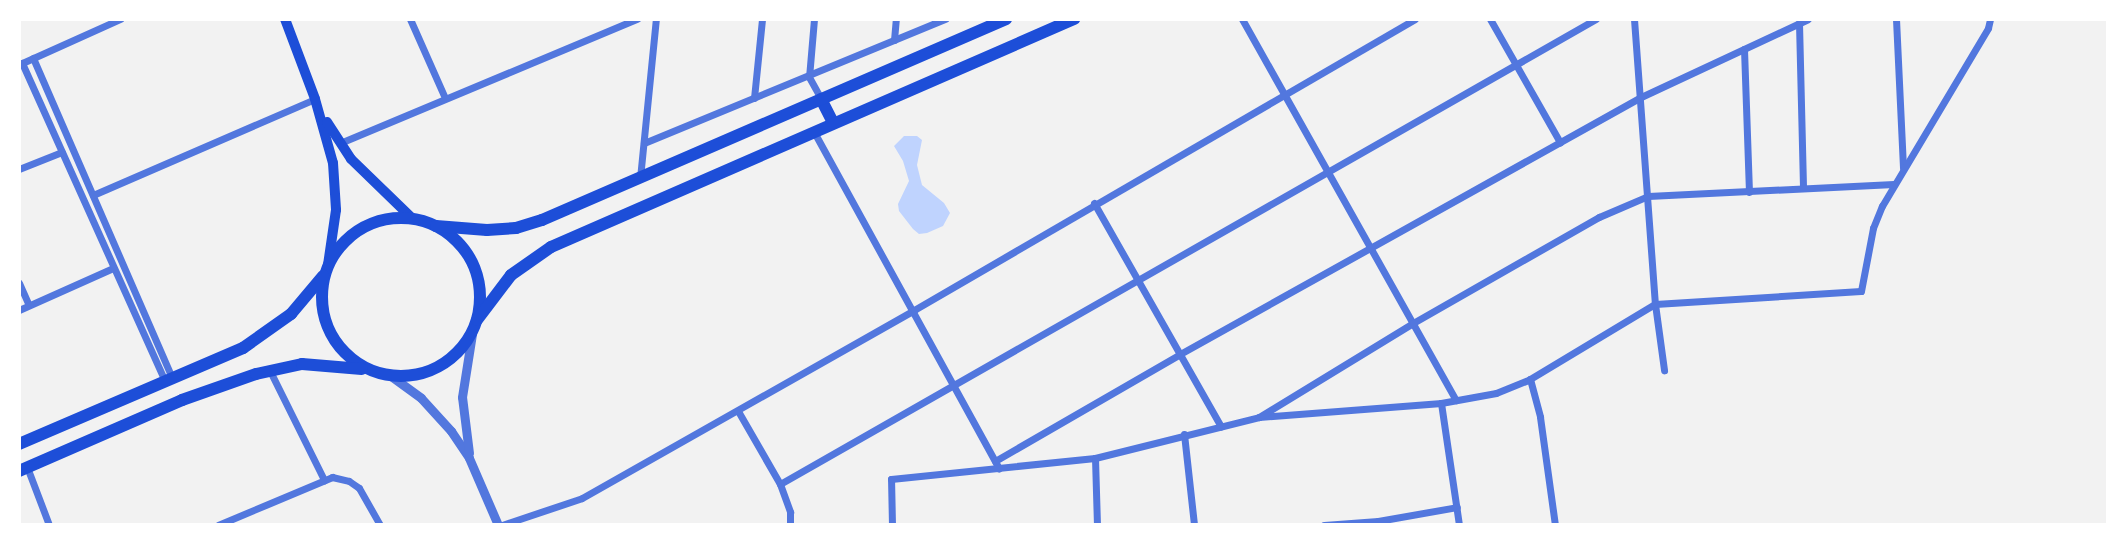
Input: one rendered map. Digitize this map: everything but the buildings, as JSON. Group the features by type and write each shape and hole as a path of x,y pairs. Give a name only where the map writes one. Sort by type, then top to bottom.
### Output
{"highway":[{"path":"19,444 260,337 291,313 348,237 378,220 413,219 436,226 487,230 516,228 640,178 1006,19"},
{"path":"477,320 511,275 551,247 1074,19"},
{"path":"821,99 833,123"},
{"path":"23,469 182,400 270,371 302,364 341,365 391,376 432,370 455,355 472,334 477,320 480,292 474,265 458,242 436,226"},
{"path":"326,269 322,311 332,336 348,356 371,370"}],"main road":[{"path":"285,19 328,140 336,210 326,269"},
{"path":"315,99 340,143 365,175 413,219"}],"street":[{"path":"120,19 21,64 113,268 168,380"},
{"path":"410,19 444,99"},
{"path":"340,143 637,19"},
{"path":"640,178 656,19"},
{"path":"754,98 762,19"},
{"path":"814,19 809,77 821,99"},
{"path":"894,40 896,19"},
{"path":"643,143 945,19"},
{"path":"1242,19 1456,400"},
{"path":"391,376 437,413 470,458 500,525 582,498 914,310 1094,203 1415,19"},
{"path":"1490,19 1560,142"},
{"path":"780,485 1595,19"},
{"path":"1634,19 1655,304 1664,370"},
{"path":"997,465 1180,355 1641,97 1808,19"},
{"path":"1896,19 1903,169"},
{"path":"892,525 891,479 997,465 1096,458 1259,417 1441,403 1496,393 1530,379 1655,304 1861,291 1873,228 1894,184 1988,28 1990,19"},
{"path":"1799,23 1803,188"},
{"path":"1744,49 1749,192"},
{"path":"33,58 93,195 168,380"},
{"path":"93,195 315,99"},
{"path":"813,132 914,310 997,465"},
{"path":"19,169 62,152"},
{"path":"1259,417 1413,323 1599,217 1648,196 1894,184"},
{"path":"1094,203 1221,427"},
{"path":"19,310 113,268"},
{"path":"19,283 29,305"},
{"path":"470,458 463,422 462,397 472,334"},
{"path":"270,371 324,480"},
{"path":"1530,379 1540,417 1555,525"},
{"path":"1441,403 1460,525"},
{"path":"738,411 780,485 790,512 790,525"},
{"path":"1184,434 1194,525"},
{"path":"1096,458 1097,525"},
{"path":"23,469 49,525"},
{"path":"218,525 324,480 340,478 359,488 380,525"},
{"path":"1324,525 1378,523 1457,507"}],"water":[{"path":"904,136 917,136 922,140 917,165 922,185 944,203 950,213 943,226 927,233 919,234 899,211 898,204 909,181 903,161 894,146"}]}
